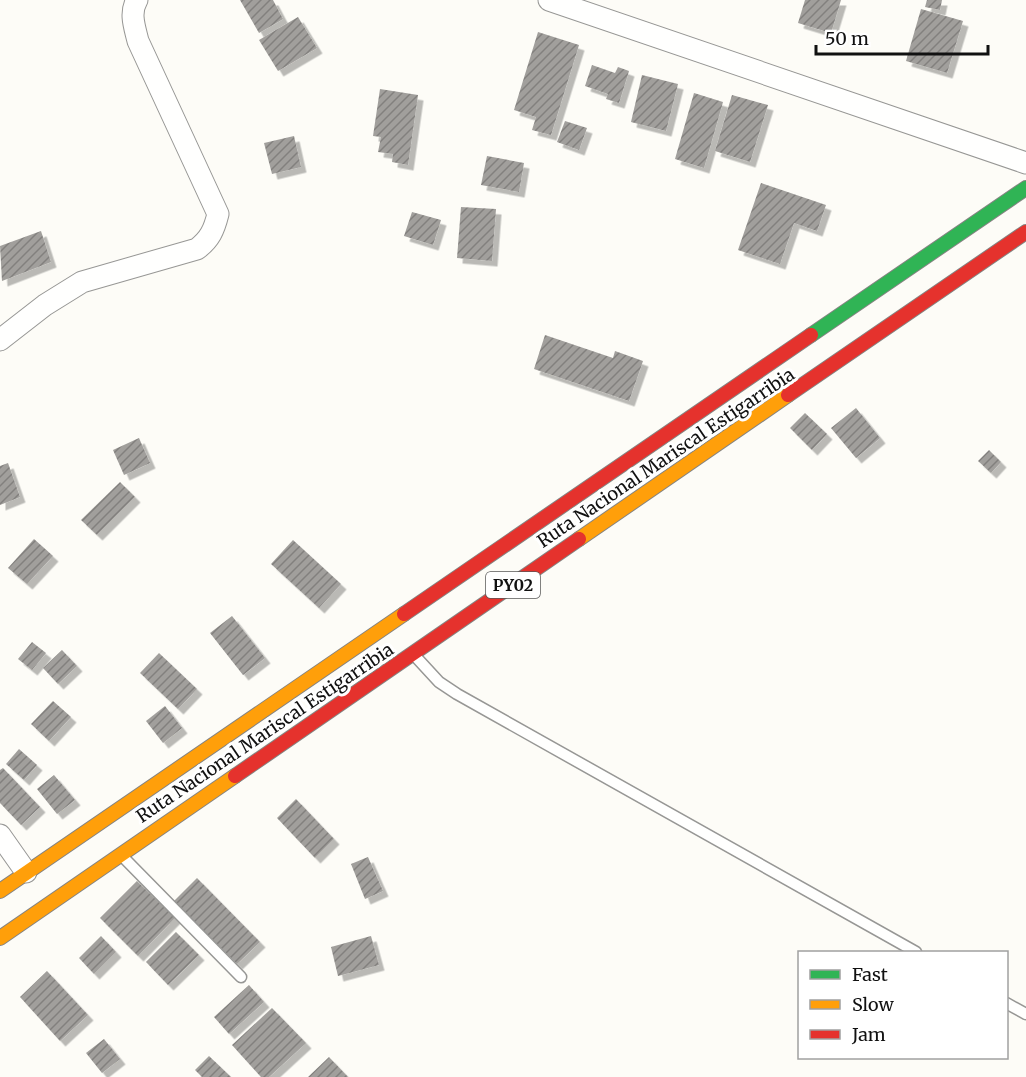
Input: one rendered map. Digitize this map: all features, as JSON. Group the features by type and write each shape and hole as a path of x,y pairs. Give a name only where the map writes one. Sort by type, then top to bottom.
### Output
{"highway":[{"name":"Ruta Nacional Mariscal Estigarribia","path":"0,891 1026,188"},
{"name":"Ruta Nacional Mariscal Estigarribia","path":"0,938 1026,232"}],"street":[{"path":"0,340 45,305 82,282 197,249 207,241 214,229 218,214 138,41 133,19 134,4 137,0"},
{"path":"549,0 1026,164"},
{"path":"0,835 26,872"}],"lane":[{"path":"412,654 439,682 457,694 914,951"},
{"path":"121,854 241,977"},
{"path":"1008,1004 1026,1014"}],"building":[{"path":"240,0 273,0 283,19 259,33"},
{"path":"805,0 841,0 831,33 798,23"},
{"path":"927,0 942,0 940,10 925,7"},
{"path":"921,9 963,21 947,73 906,61"},
{"path":"298,17 317,48 278,71 259,40"},
{"path":"538,32 579,45 551,135 532,130 536,117 514,110"},
{"path":"592,65 615,73 618,67 629,71 619,103 606,99 608,94 585,86"},
{"path":"642,75 678,84 666,131 631,122"},
{"path":"380,89 418,95 408,165 392,162 393,154 378,152 381,137 373,136"},
{"path":"694,93 723,102 704,168 675,159"},
{"path":"732,95 768,105 750,162 715,151"},
{"path":"565,121 587,128 579,150 557,142"},
{"path":"294,136 301,167 272,174 264,143"},
{"path":"487,156 524,163 519,192 481,185"},
{"path":"761,183 826,205 817,231 794,223 780,264 738,250"},
{"path":"461,207 496,209 492,261 457,258"},
{"path":"412,212 441,220 433,245 404,236"},
{"path":"41,231 51,262 2,281 0,246"},
{"path":"545,335 613,358 615,351 643,361 629,401 534,369"},
{"path":"856,408 880,438 856,458 831,428"},
{"path":"805,413 827,434 812,450 790,428"},
{"path":"139,438 150,463 124,475 113,450"},
{"path":"989,450 1001,462 991,473 978,461"},
{"path":"8,463 20,497 0,505 0,466"},
{"path":"120,482 135,497 97,535 81,520"},
{"path":"34,539 53,556 27,584 8,568"},
{"path":"293,540 341,584 319,608 271,564"},
{"path":"232,616 265,658 243,675 210,633"},
{"path":"32,642 46,653 32,670 18,659"},
{"path":"62,650 77,666 58,684 43,668"},
{"path":"159,653 197,689 178,709 140,673"},
{"path":"53,701 71,717 49,741 31,724"},
{"path":"165,706 182,728 163,743 146,721"},
{"path":"19,749 37,765 24,780 6,764"},
{"path":"3,768 40,807 21,825 0,803 0,770"},
{"path":"54,775 75,800 57,814 37,789"},
{"path":"296,799 334,839 315,858 277,818"},
{"path":"368,857 383,891 365,899 351,864"},
{"path":"197,878 260,942 237,964 174,901"},
{"path":"137,881 175,918 138,956 100,918"},
{"path":"176,932 199,955 168,985 146,962"},
{"path":"101,936 116,952 94,974 79,958"},
{"path":"371,936 379,965 338,976 331,947"},
{"path":"47,971 88,1015 60,1041 20,997"},
{"path":"249,985 264,1002 229,1034 214,1017"},
{"path":"272,1008 306,1043 269,1077 261,1077 232,1045"},
{"path":"104,1039 120,1059 102,1073 86,1053"},
{"path":"209,1056 231,1077 202,1077 195,1070"},
{"path":"329,1057 348,1077 308,1077"}],"traffic: fast":[{"path":"811,335 1026,188"}],"traffic: slow":[{"path":"579,539 788,395"},
{"path":"0,891 404,614"},
{"path":"0,938 235,776"}],"traffic: jam":[{"path":"788,395 1026,232"},
{"path":"404,614 811,335"},
{"path":"235,776 579,539"}]}
